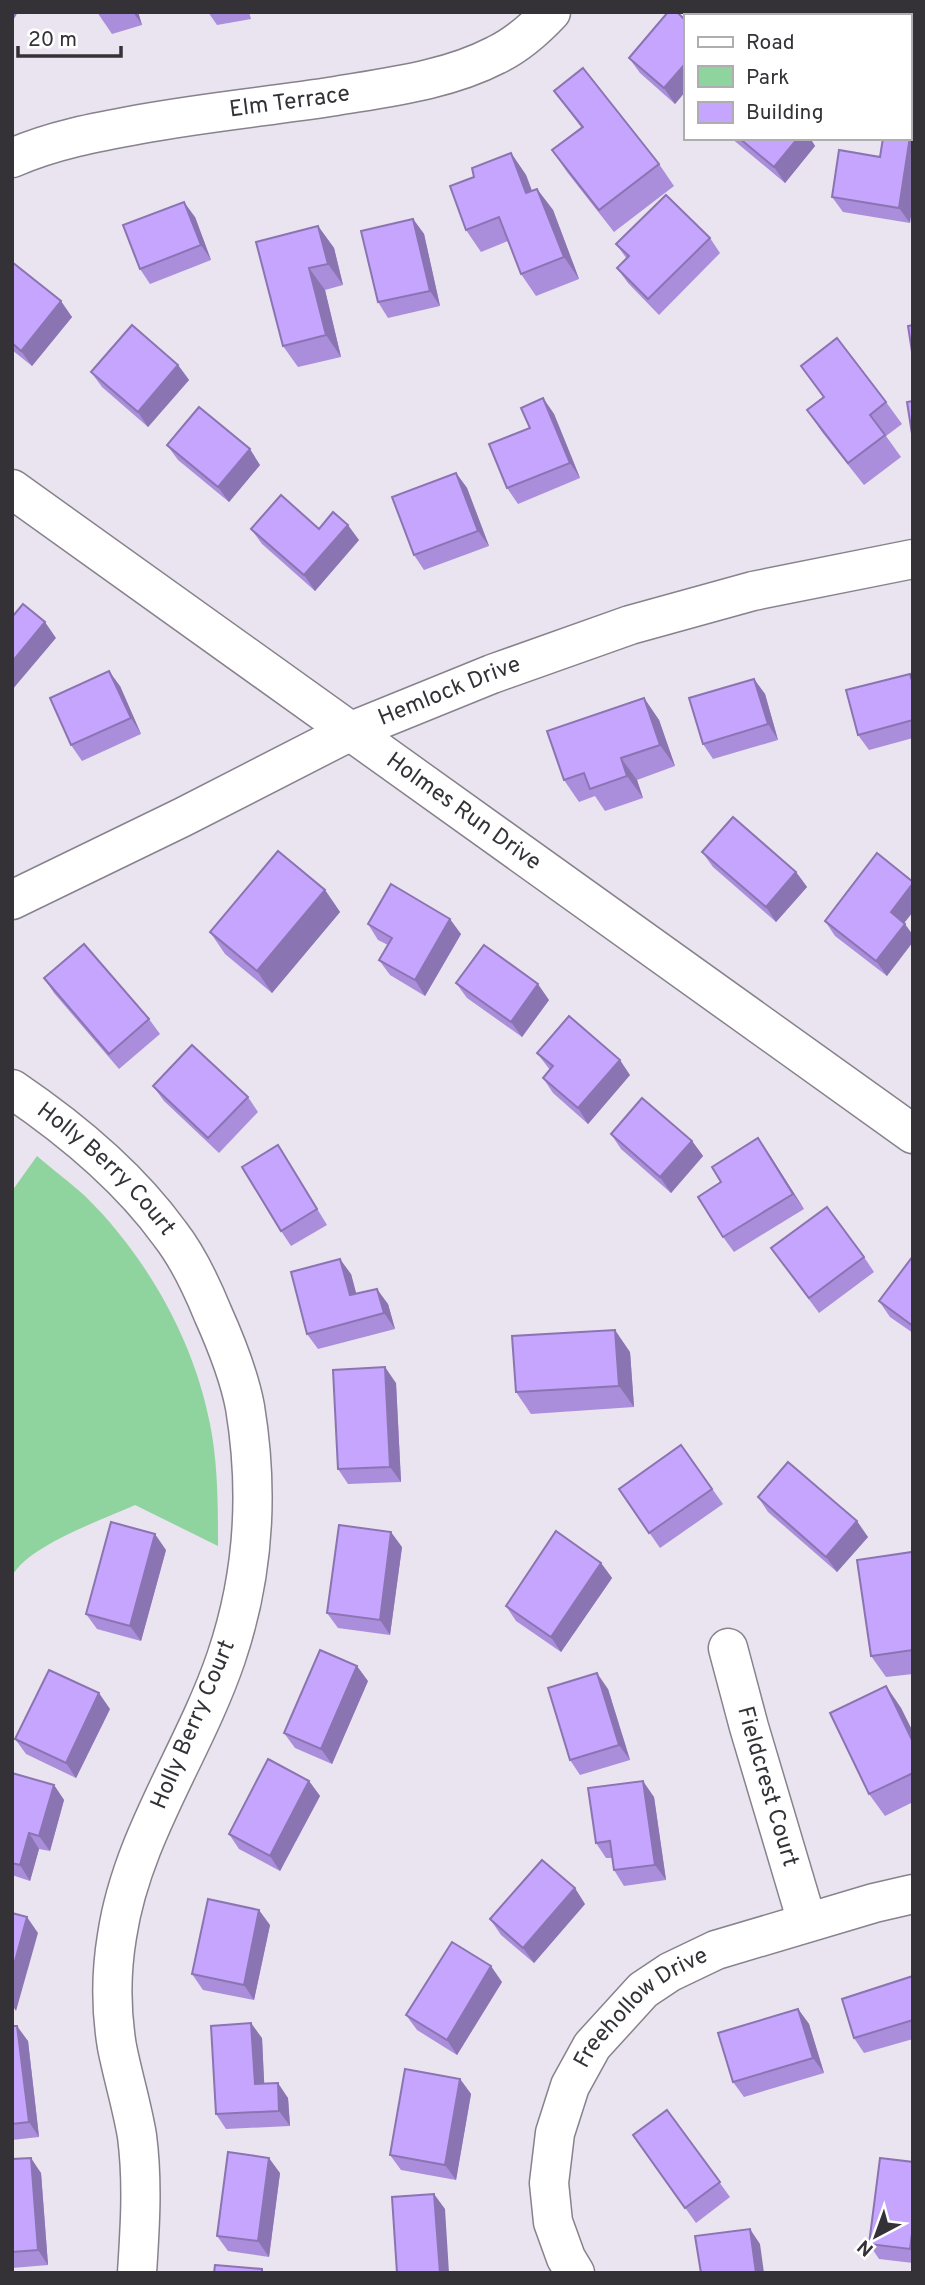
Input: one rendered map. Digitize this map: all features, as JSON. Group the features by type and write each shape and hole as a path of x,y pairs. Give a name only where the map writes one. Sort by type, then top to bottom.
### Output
{"street":[{"name":"Elm Terrace","path":"12,158 78,135 201,113 399,86 465,68 497,55 534,30 551,12"},
{"name":"Holmes Run Drive","path":"12,489 913,1134"},
{"name":"Hemlock Drive","path":"12,900 349,732 492,674 629,625 753,591 913,559"},
{"name":"Holly Berry Court","path":"12,1089 73,1134 129,1183 172,1235 204,1291 225,1342 244,1404 254,1500 252,1544 243,1601 221,1670 141,1845 129,1881 117,1937 113,1989 117,2044 137,2136 142,2199 137,2273"},
{"name":"Fieldcrest Court","path":"728,1648 807,1922"},
{"name":"Freehollow Drive","path":"575,2273 566,2258 553,2222 548,2183 555,2133 570,2086 592,2046 643,1990 670,1972 716,1950 913,1894"}],"green space":[{"path":"37,1156 86,1197 108,1220 147,1273 180,1331 203,1393 213,1439 218,1500 218,1546 135,1505 50,1544 34,1554 12,1576 12,1191"}],"building":[{"path":"668,12 677,12 684,19 684,65 664,88 629,58"},
{"path":"583,68 659,164 599,210 552,150 583,127 554,91"},
{"path":"741,140 796,140 774,167"},
{"path":"883,140 909,140 899,208 832,197 839,150 880,157"},
{"path":"511,153 526,193 537,189 564,257 521,274 499,217 466,230 450,186 474,177 472,168"},
{"path":"666,195 710,238 648,299 617,268 629,256 616,244"},
{"path":"184,202 201,245 140,269 123,225"},
{"path":"413,219 430,291 378,302 361,231"},
{"path":"318,226 328,264 309,268 326,335 283,346 256,242"},
{"path":"12,262 61,301 21,351 12,343"},
{"path":"132,325 178,365 138,412 91,372"},
{"path":"913,325 913,358 908,326"},
{"path":"837,338 886,402 870,415 885,435 848,463 807,410 824,397 801,366"},
{"path":"543,398 570,463 507,488 489,444 530,428 521,408"},
{"path":"913,401 913,440 907,402"},
{"path":"199,407 250,449 218,487 167,445"},
{"path":"456,473 478,531 414,555 392,497"},
{"path":"281,495 319,529 333,512 348,525 304,575 251,529"},
{"path":"23,604 45,622 12,662 12,617"},
{"path":"109,671 131,718 71,745 50,698"},
{"path":"910,674 913,684 913,720 858,735 846,690"},
{"path":"754,679 768,724 703,744 689,698"},
{"path":"644,698 660,745 621,758 627,776 590,789 584,773 564,780 547,731"},
{"path":"733,817 796,872 766,907 702,852"},
{"path":"278,851 325,890 257,971 210,932"},
{"path":"877,853 913,883 891,912 905,924 876,961 825,921"},
{"path":"391,884 450,919 415,980 379,960 392,938 368,924"},
{"path":"84,944 149,1019 109,1054 44,978"},
{"path":"484,945 538,984 511,1022 456,983"},
{"path":"569,1016 620,1060 578,1108 543,1078 553,1066 537,1053"},
{"path":"192,1045 248,1097 208,1138 153,1086"},
{"path":"642,1098 692,1141 660,1177 611,1134"},
{"path":"758,1138 793,1194 723,1237 698,1197 721,1182 712,1167"},
{"path":"278,1145 317,1209 281,1231 242,1167"},
{"path":"827,1207 864,1257 809,1298 771,1248"},
{"path":"913,1256 913,1326 879,1301"},
{"path":"340,1259 350,1295 377,1289 384,1313 307,1334 291,1272"},
{"path":"615,1330 619,1386 516,1392 512,1336"},
{"path":"385,1367 390,1467 338,1469 333,1370"},
{"path":"681,1445 712,1489 649,1533 619,1489"},
{"path":"788,1462 857,1521 826,1557 758,1497"},
{"path":"111,1522 155,1534 130,1626 86,1614"},
{"path":"339,1525 391,1532 380,1620 327,1613"},
{"path":"556,1531 601,1563 551,1637 506,1606"},
{"path":"912,1552 913,1650 871,1656 857,1560"},
{"path":"320,1650 357,1666 321,1749 284,1733"},
{"path":"49,1670 99,1693 66,1763 15,1739"},
{"path":"597,1673 619,1745 570,1760 548,1688"},
{"path":"886,1686 913,1742 913,1773 869,1794 830,1713"},
{"path":"268,1759 309,1781 270,1856 229,1834"},
{"path":"12,1773 54,1785 39,1836 29,1833 20,1865 12,1863"},
{"path":"643,1781 655,1865 614,1870 610,1841 596,1843 588,1788"},
{"path":"542,1860 575,1888 523,1948 490,1919"},
{"path":"208,1899 259,1910 244,1985 192,1974"},
{"path":"12,1913 27,1917 12,1972"},
{"path":"452,1942 491,1966 447,2040 406,2015"},
{"path":"913,1976 913,2020 854,2038 842,1999"},
{"path":"798,2009 813,2058 733,2082 718,2033"},
{"path":"251,2023 255,2084 278,2083 279,2111 216,2114 211,2026"},
{"path":"12,2026 17,2026 29,2122 12,2124"},
{"path":"405,2069 460,2079 445,2165 390,2155"},
{"path":"667,2110 720,2182 685,2208 633,2135"},
{"path":"228,2152 269,2158 258,2241 217,2236"},
{"path":"31,2158 38,2250 12,2252 12,2159"},
{"path":"880,2158 913,2162 913,2225 910,2249 869,2244"},
{"path":"434,2194 440,2273 397,2273 392,2197"},
{"path":"750,2229 756,2273 701,2273 695,2236"},
{"path":"215,2265 262,2269 262,2273 214,2273"}]}
